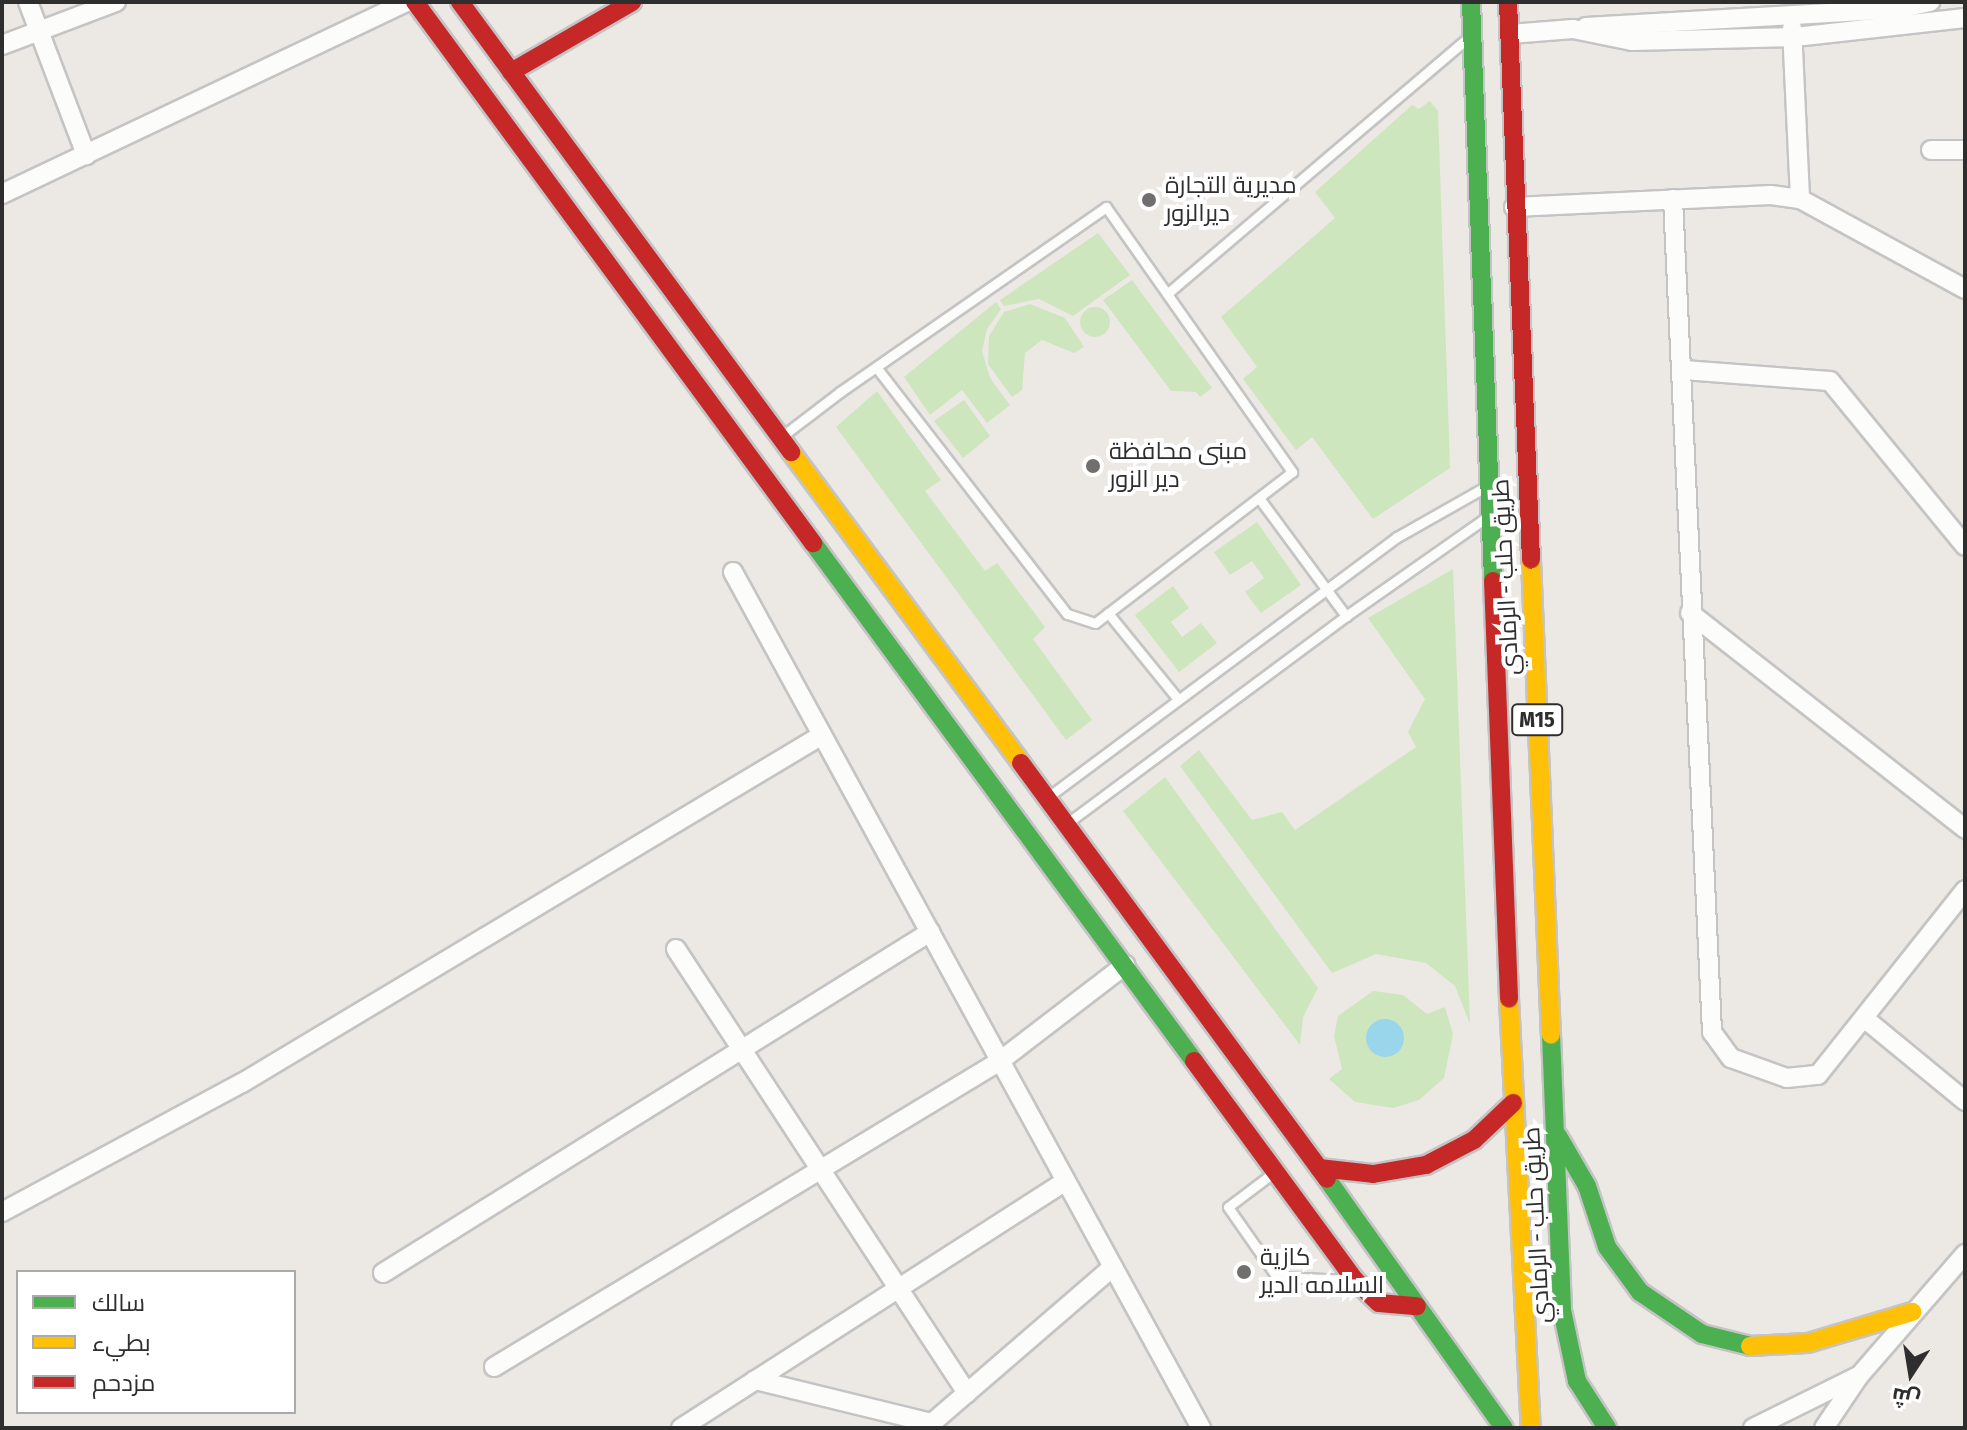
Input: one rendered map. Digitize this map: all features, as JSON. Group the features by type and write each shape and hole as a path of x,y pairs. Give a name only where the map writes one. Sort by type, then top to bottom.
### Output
{"main road":[{"path":"415,2 1355,1280 1379,1303 1417,1306"},
{"path":"460,2 1319,1168 1504,1428"},
{"path":"511,72 632,2"},
{"name":"طريق حلب - الرمادي","path":"1471,2 1513,1103 1531,1428"},
{"name":"طريق حلب - الرمادي","path":"1508,2 1514,207 1562,1310 1577,1381 1607,1428"},
{"path":"1319,1168 1373,1174 1426,1165 1474,1140 1513,1103"},
{"path":"1556,1132 1587,1186 1607,1247 1631,1281 1640,1292 1702,1334 1752,1346 1808,1343 1912,1312"}],"street":[{"path":"28,2 86,155"},
{"path":"2,45 116,2"},
{"path":"2,194 407,2"},
{"path":"1510,34 1787,8 1930,2"},
{"path":"1787,8 1795,37 1800,199"},
{"path":"1573,29 1632,41 1795,37 1965,18"},
{"path":"1931,150 1965,150"},
{"path":"1514,207 1771,195 1800,199 1965,289"},
{"path":"1673,199 1712,1032 1731,1058 1787,1078 1818,1075 1965,890"},
{"path":"1683,370 1830,381 1965,546"},
{"path":"733,572 1201,1428"},
{"path":"1690,613 1965,829"},
{"path":"2,1212 242,1083 822,735"},
{"path":"383,1273 930,932"},
{"path":"676,949 967,1393"},
{"path":"494,1367 1000,1061 1125,965"},
{"path":"1864,1018 1965,1101"},
{"path":"681,1428 1066,1181"},
{"path":"1824,1428 1859,1376 1965,1254"},
{"path":"755,1380 932,1423 1113,1267"},
{"path":"1753,1428 1859,1376"}],"lane":[{"path":"1168,293 1472,34"},
{"path":"779,438 876,367 1106,207 1292,472 1095,623 1067,614 876,367"},
{"path":"1045,799 1397,537 1490,484"},
{"path":"1259,498 1346,616"},
{"path":"1064,825 1346,616 1491,514"},
{"path":"1108,613 1177,698"},
{"path":"1276,1171 1228,1207 1277,1277 1355,1280"}],"green space":[{"path":"1430,101 1438,111 1450,468 1373,519 1312,437 1296,450 1243,379 1257,367 1221,317 1335,218 1315,192 1412,105 1419,109"},
{"path":"1098,233 1130,275 1073,316 1039,299 1004,306 1000,300"},
{"path":"1132,280 1212,388 1200,397 1196,392 1171,391 1103,300"},
{"path":"996,302 1001,309 987,329 982,351 990,378 1010,405 987,423 962,390 930,415 904,377"},
{"path":"1030,304 1065,318 1084,347 1074,353 1042,340 1025,353 1022,390 1012,397 988,364 989,336 1004,312"},
{"path":"1095,307 1106,311 1110,322 1106,333 1095,337 1084,333 1080,322 1084,311"},
{"path":"877,391 941,480 925,491 985,571 997,563 1045,627 1033,639 1092,720 1066,740 836,427"},
{"path":"964,400 990,436 963,458 934,421"},
{"path":"1257,522 1301,585 1261,613 1245,592 1264,578 1252,561 1230,575 1214,552"},
{"path":"1453,569 1470,1024 1455,986 1426,963 1376,954 1332,973 1180,766 1199,750 1252,820 1282,812 1295,830 1416,747 1408,732 1425,699 1368,618"},
{"path":"1173,586 1189,608 1171,622 1182,637 1201,623 1217,643 1179,672 1135,615"},
{"path":"1165,777 1318,988 1303,1017 1300,1045 1123,811"},
{"path":"1373,991 1403,995 1427,1014 1445,1007 1453,1034 1444,1078 1419,1100 1393,1108 1355,1102 1329,1079 1342,1069 1334,1036 1338,1016"}],"water":[{"path":"1385,1019 1399,1024 1404,1038 1399,1052 1385,1057 1371,1052 1366,1038 1371,1024"}],"traffic: fast":[{"path":"1471,2 1493,581"},
{"path":"813,543 1194,1061"},
{"path":"1551,1035 1562,1310 1577,1381 1607,1428"},
{"path":"1558,1136 1587,1186 1607,1247 1640,1292 1702,1334 1750,1346"},
{"path":"1327,1179 1504,1428"}],"traffic: slow":[{"path":"791,452 1021,763"},
{"path":"1531,560 1551,1035"},
{"path":"1509,999 1531,1428"},
{"path":"1750,1346 1808,1343 1912,1312"}],"traffic: jam":[{"path":"415,2 813,543"},
{"path":"460,2 791,452"},
{"path":"511,72 632,2"},
{"path":"1508,2 1531,560"},
{"path":"1493,581 1509,999"},
{"path":"1021,763 1327,1179"},
{"path":"1194,1061 1355,1280 1379,1303 1417,1306"},
{"path":"1319,1168 1373,1174 1426,1165 1474,1140 1513,1103"}],"place":[{"name":"مديرية التجارة ديرالزور","path":"1149,200"},
{"name":"مبنى محافظة دير الزور","path":"1093,466"},
{"name":"كازية السلامه الدير","path":"1244,1272"}]}
